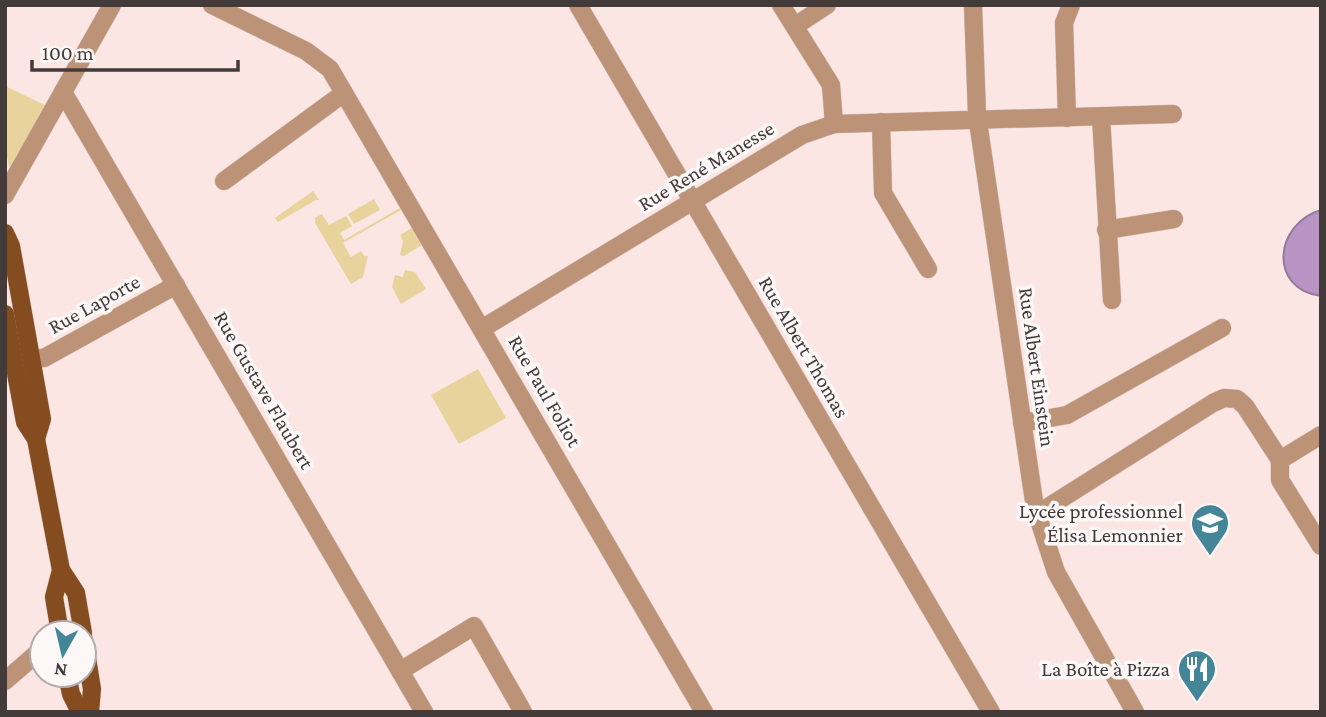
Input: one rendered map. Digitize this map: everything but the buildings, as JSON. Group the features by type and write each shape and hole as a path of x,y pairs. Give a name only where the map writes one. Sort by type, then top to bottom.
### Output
{"main road":[{"path":"5,233 11,246 42,419 36,439"},
{"path":"5,314 25,422 36,439 61,570 76,593 81,619"},
{"path":"58,619 54,597 61,570"},
{"path":"70,689 80,712"},
{"path":"90,712 92,689"}],"street":[{"path":"5,195 112,5"},
{"name":"Rue Paul Foliot","path":"212,5 323,62 330,69 704,712"},
{"name":"Rue Albert Thomas","path":"578,5 991,712"},
{"path":"781,5 831,85 834,124"},
{"path":"795,26 827,5"},
{"name":"Rue Albert Einstein","path":"973,5 978,121 1037,514 1056,572 1135,712"},
{"path":"1067,118 1064,23 1072,5"},
{"name":"Rue Gustave Flaubert","path":"63,92 424,712"},
{"path":"224,181 344,93"},
{"name":"Rue René Manesse","path":"482,328 802,135 834,124 1173,114"},
{"path":"1101,117 1112,300"},
{"path":"881,122 883,193 929,269"},
{"path":"1106,230 1174,219"},
{"name":"Rue Laporte","path":"32,359 44,358 176,285"},
{"path":"1022,423 1067,415 1222,328"},
{"path":"1037,514 1213,403 1224,398 1237,399 1245,406 1280,460 1280,480 1321,547"},
{"path":"1280,460 1321,435"},
{"path":"400,671 474,626 523,712"},
{"path":"5,681 28,661"}],"shaded area":[{"path":"5,86 47,106 14,168 9,167 5,146"},
{"path":"313,191 319,200 278,222 275,218"},
{"path":"374,199 380,210 354,224 348,214"},
{"path":"400,208 401,210 343,243 351,257 361,251 364,256 368,256 363,277 351,284 315,223 315,218 322,214 329,225 346,216 352,226 340,233 344,240"},
{"path":"1321,210 1321,296 1304,291 1292,282 1285,269 1284,256 1286,242 1294,228 1305,217"},
{"path":"412,228 422,245 404,256 400,255 403,241 400,235"},
{"path":"405,270 415,272 426,289 401,304 392,287 395,275 403,277"},
{"path":"478,369 506,418 459,444 431,395"}],"place":[{"name":"Lycée professionnel Élisa Lemonnier","path":"1210,557"},
{"name":"La Boîte à Pizza","path":"1197,703"}]}
